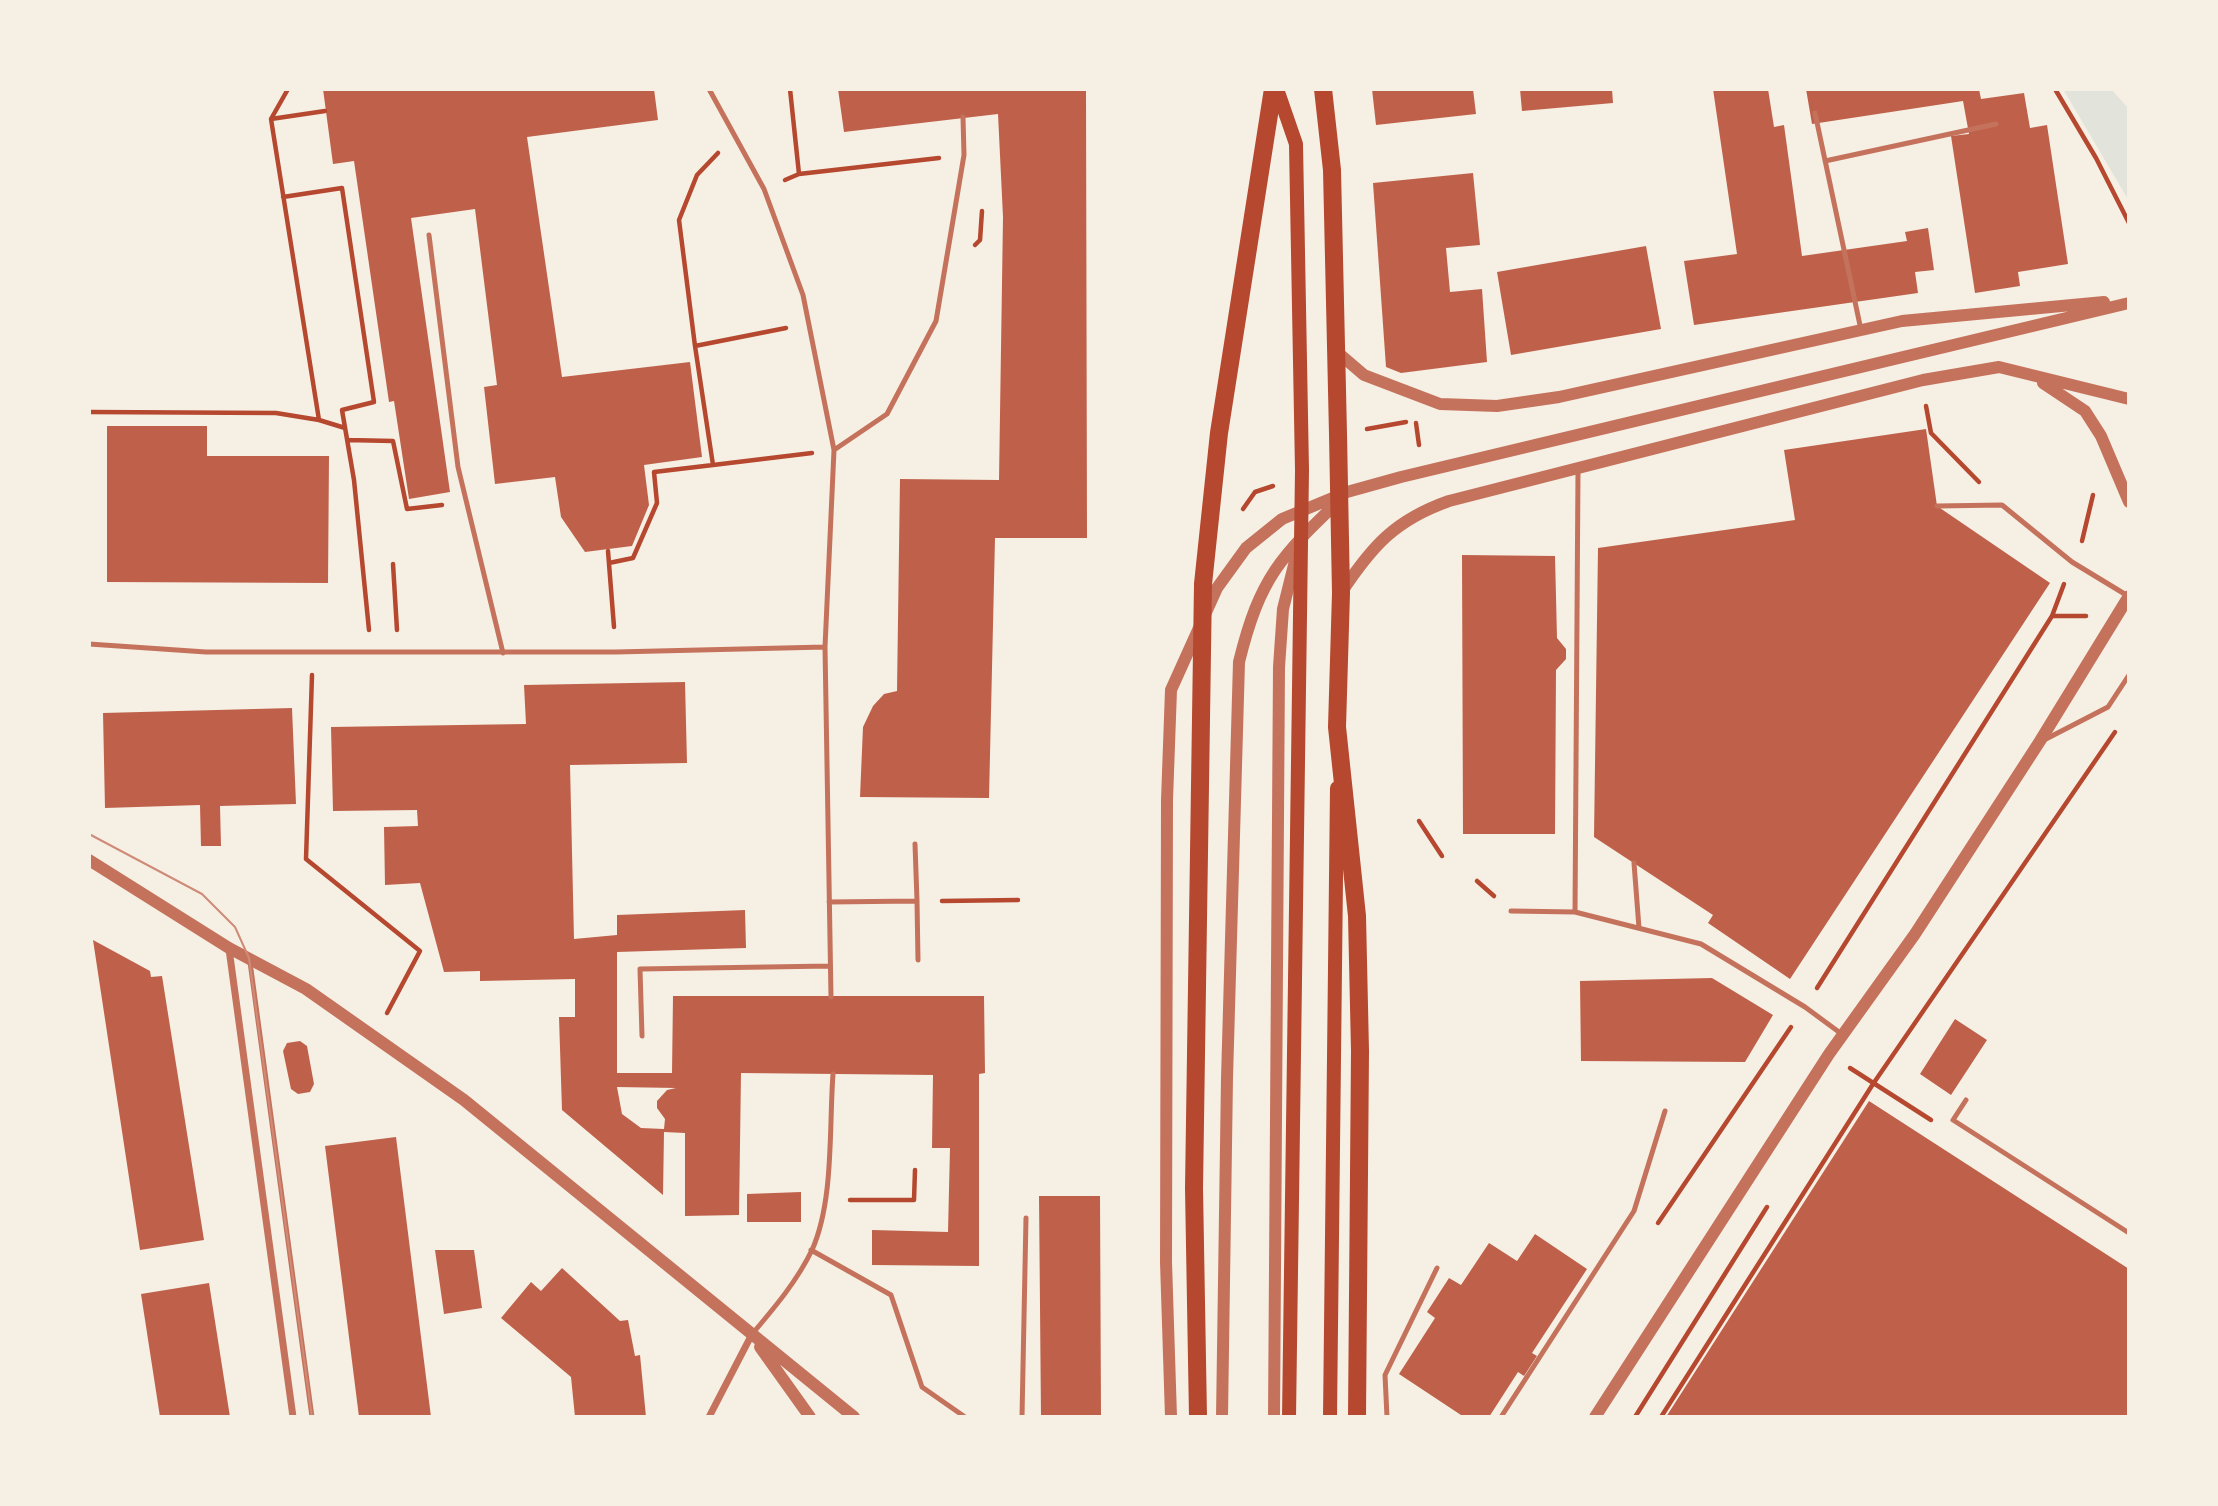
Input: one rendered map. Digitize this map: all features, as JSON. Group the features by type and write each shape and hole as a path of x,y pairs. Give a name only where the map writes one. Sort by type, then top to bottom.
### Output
{"main road":[{"path":"1198,1417 1194,1188 1203,584 1219,433 1275,89"},
{"path":"1275,89 1296,144 1302,470 1289,1417"},
{"path":"1323,89 1332,170 1341,593 1337,727 1330,1417"},
{"path":"1337,727 1357,916 1360,1051 1357,1417"}],"street":[{"path":"1336,351 1364,375 1440,404 1497,406 1559,397 1902,321 2129,301"},
{"path":"1171,1417 1166,1262 1167,800 1171,690 1217,588 1246,548 1282,519 1347,492 2129,301"},
{"path":"1341,593 1367,554 1401,522 1419,511 1449,501 1923,380 1999,367 2129,399"},
{"path":"2021,371 2066,396 2085,411 2101,436 2129,502"},
{"path":"1222,1417 1227,1078 1239,662 1251,614 1263,586 1302,536 1347,492"},
{"path":"1274,1417 1273,1140 1279,667 1283,609 1302,536"},
{"path":"1595,1417 1843,1035 1915,934 2040,741 2129,596"},
{"path":"89,860 229,948 306,989 373,1039 464,1100 751,1336 855,1417"},
{"path":"229,948 293,1417"},
{"path":"751,1336 808,1415"},
{"path":"709,1417 751,1336"}],"lane":[{"path":"709,89 764,189 803,295 834,450 825,648 831,997"},
{"path":"1815,113 1861,330"},
{"path":"834,450 887,414 936,321 964,155 963,117"},
{"path":"1825,161 1996,124"},
{"path":"429,235 458,467 503,653"},
{"path":"1576,912 1578,470"},
{"path":"1937,506 2002,505 2071,562 2129,596"},
{"path":"89,644 206,652 313,650 503,653 825,648"},
{"path":"2040,741 2108,707 2129,674"},
{"path":"915,844 918,960"},
{"path":"1634,863 1639,928"},
{"path":"829,902 917,901"},
{"path":"1511,911 1576,912 1701,944 1805,1007 1843,1035"},
{"path":"249,958 312,1417"},
{"path":"642,1036 640,969 830,965"},
{"path":"751,1336 785,1294 811,1250 825,1200 833,1074"},
{"path":"1966,1100 1953,1120 2129,1233"},
{"path":"1501,1417 1634,1211 1665,1111"},
{"path":"1021,1417 1026,1218"},
{"path":"811,1250 891,1295 922,1387 965,1417"},
{"path":"1387,1417 1385,1375 1437,1268"}],"path":[{"path":"288,89 271,119 319,420"},
{"path":"790,89 799,174 964,155"},
{"path":"2055,89 2096,158 2129,223"},
{"path":"271,119 325,111"},
{"path":"713,465 679,220 697,174 733,136"},
{"path":"283,197 342,188 374,402 342,410 354,480 371,652"},
{"path":"695,346 808,324"},
{"path":"89,412 276,413 319,420 345,428"},
{"path":"1927,414 1930,433 2002,505"},
{"path":"1402,423 1416,421 1420,445 1411,446"},
{"path":"347,440 393,441 407,509 467,502"},
{"path":"609,563 632,558 657,503 654,472 834,450"},
{"path":"608,551 616,652"},
{"path":"393,564 398,652"},
{"path":"313,650 306,859 420,951 373,1039"},
{"path":"1661,1417 1874,1084 2121,723"},
{"path":"1419,821 1442,856"},
{"path":"971,900 1018,900"},
{"path":"1874,1084 1928,1120 1953,1120"},
{"path":"825,1200 914,1200 915,1170"},
{"path":"1635,1417 1775,1195"}],"shaded area":[{"path":"2063,89 2111,89 2129,109 2129,201"}],"building":[{"path":"323,89 654,89 658,120 527,137 562,377 690,362 702,457 644,465 649,505 632,546 585,552 561,517 555,477 495,484 484,387 497,385 475,209 411,218 450,492 409,499 394,401 389,402 354,161 333,164"},
{"path":"838,89 1086,89 1087,538 995,538 989,798 860,797 863,727 873,706 884,694 897,691 900,479 999,480 1003,217 998,114 844,132"},
{"path":"1372,89 1473,89 1476,114 1376,125"},
{"path":"1520,89 1612,89 1613,103 1522,111"},
{"path":"1713,89 1768,89 1774,127 1784,125 1802,256 1907,241 1905,232 1928,228 1934,270 1915,272 1918,293 1694,325 1684,261 1737,254"},
{"path":"1806,89 1979,89 1981,99 2024,93 2030,128 2047,125 2068,264 2018,272 2020,286 1975,293 1951,136 1969,134 1963,101 1812,124"},
{"path":"1473,173 1480,245 1446,248 1450,292 1482,289 1487,362 1401,373 1386,367 1373,183"},
{"path":"1646,246 1661,329 1511,355 1497,272"},
{"path":"107,426 207,426 207,456 329,456 328,583 107,582"},
{"path":"1926,429 1937,506 2050,583 1790,979 1708,923 1713,915 1594,837 1598,548 1795,520 1784,450"},
{"path":"1462,555 1555,556 1557,638 1566,649 1566,659 1556,670 1555,834 1463,834"},
{"path":"685,682 687,763 570,765 574,939 617,935 617,915 745,910 746,948 617,952 617,1073 672,1073 673,996 984,996 985,1073 979,1074 979,1266 872,1265 872,1230 948,1232 950,1148 932,1148 933,1075 741,1073 739,1215 685,1216 685,1133 664,1132 663,1195 562,1110 559,1017 575,1017 575,979 480,981 480,971 444,972 420,883 385,885 384,827 418,826 417,810 333,811 331,727 526,724 524,685","holes":["617,1087 676,1088 667,1090 657,1101 657,1108 665,1119 664,1129 641,1128 622,1114"]},
{"path":"292,708 296,804 220,806 221,846 201,846 200,805 105,808 103,713"},
{"path":"93,940 150,971 151,977 162,976 204,1240 140,1250"},
{"path":"1712,978 1773,1015 1745,1062 1581,1061 1580,981"},
{"path":"1955,1019 1987,1040 1951,1095 1920,1074"},
{"path":"300,1041 307,1046 314,1084 310,1092 298,1094 291,1089 283,1051 287,1043"},
{"path":"1869,1101 2129,1269 2129,1417 1666,1417"},
{"path":"396,1137 431,1417 359,1417 325,1146"},
{"path":"801,1192 801,1222 747,1222 747,1194"},
{"path":"1039,1196 1100,1196 1101,1417 1041,1417"},
{"path":"1535,1234 1587,1269 1532,1353 1537,1356 1524,1376 1518,1372 1489,1417 1464,1417 1399,1374 1435,1318 1427,1312 1449,1278 1461,1285 1489,1243 1517,1261"},
{"path":"435,1250 474,1250 482,1308 444,1314"},
{"path":"562,1268 620,1321 628,1320 635,1356 640,1355 646,1417 575,1417 571,1377 501,1318 531,1282 541,1291"},
{"path":"209,1283 230,1417 160,1417 141,1294"}],"tram line":[{"path":"89,834 202,894 235,927 249,958 312,1417"}]}
